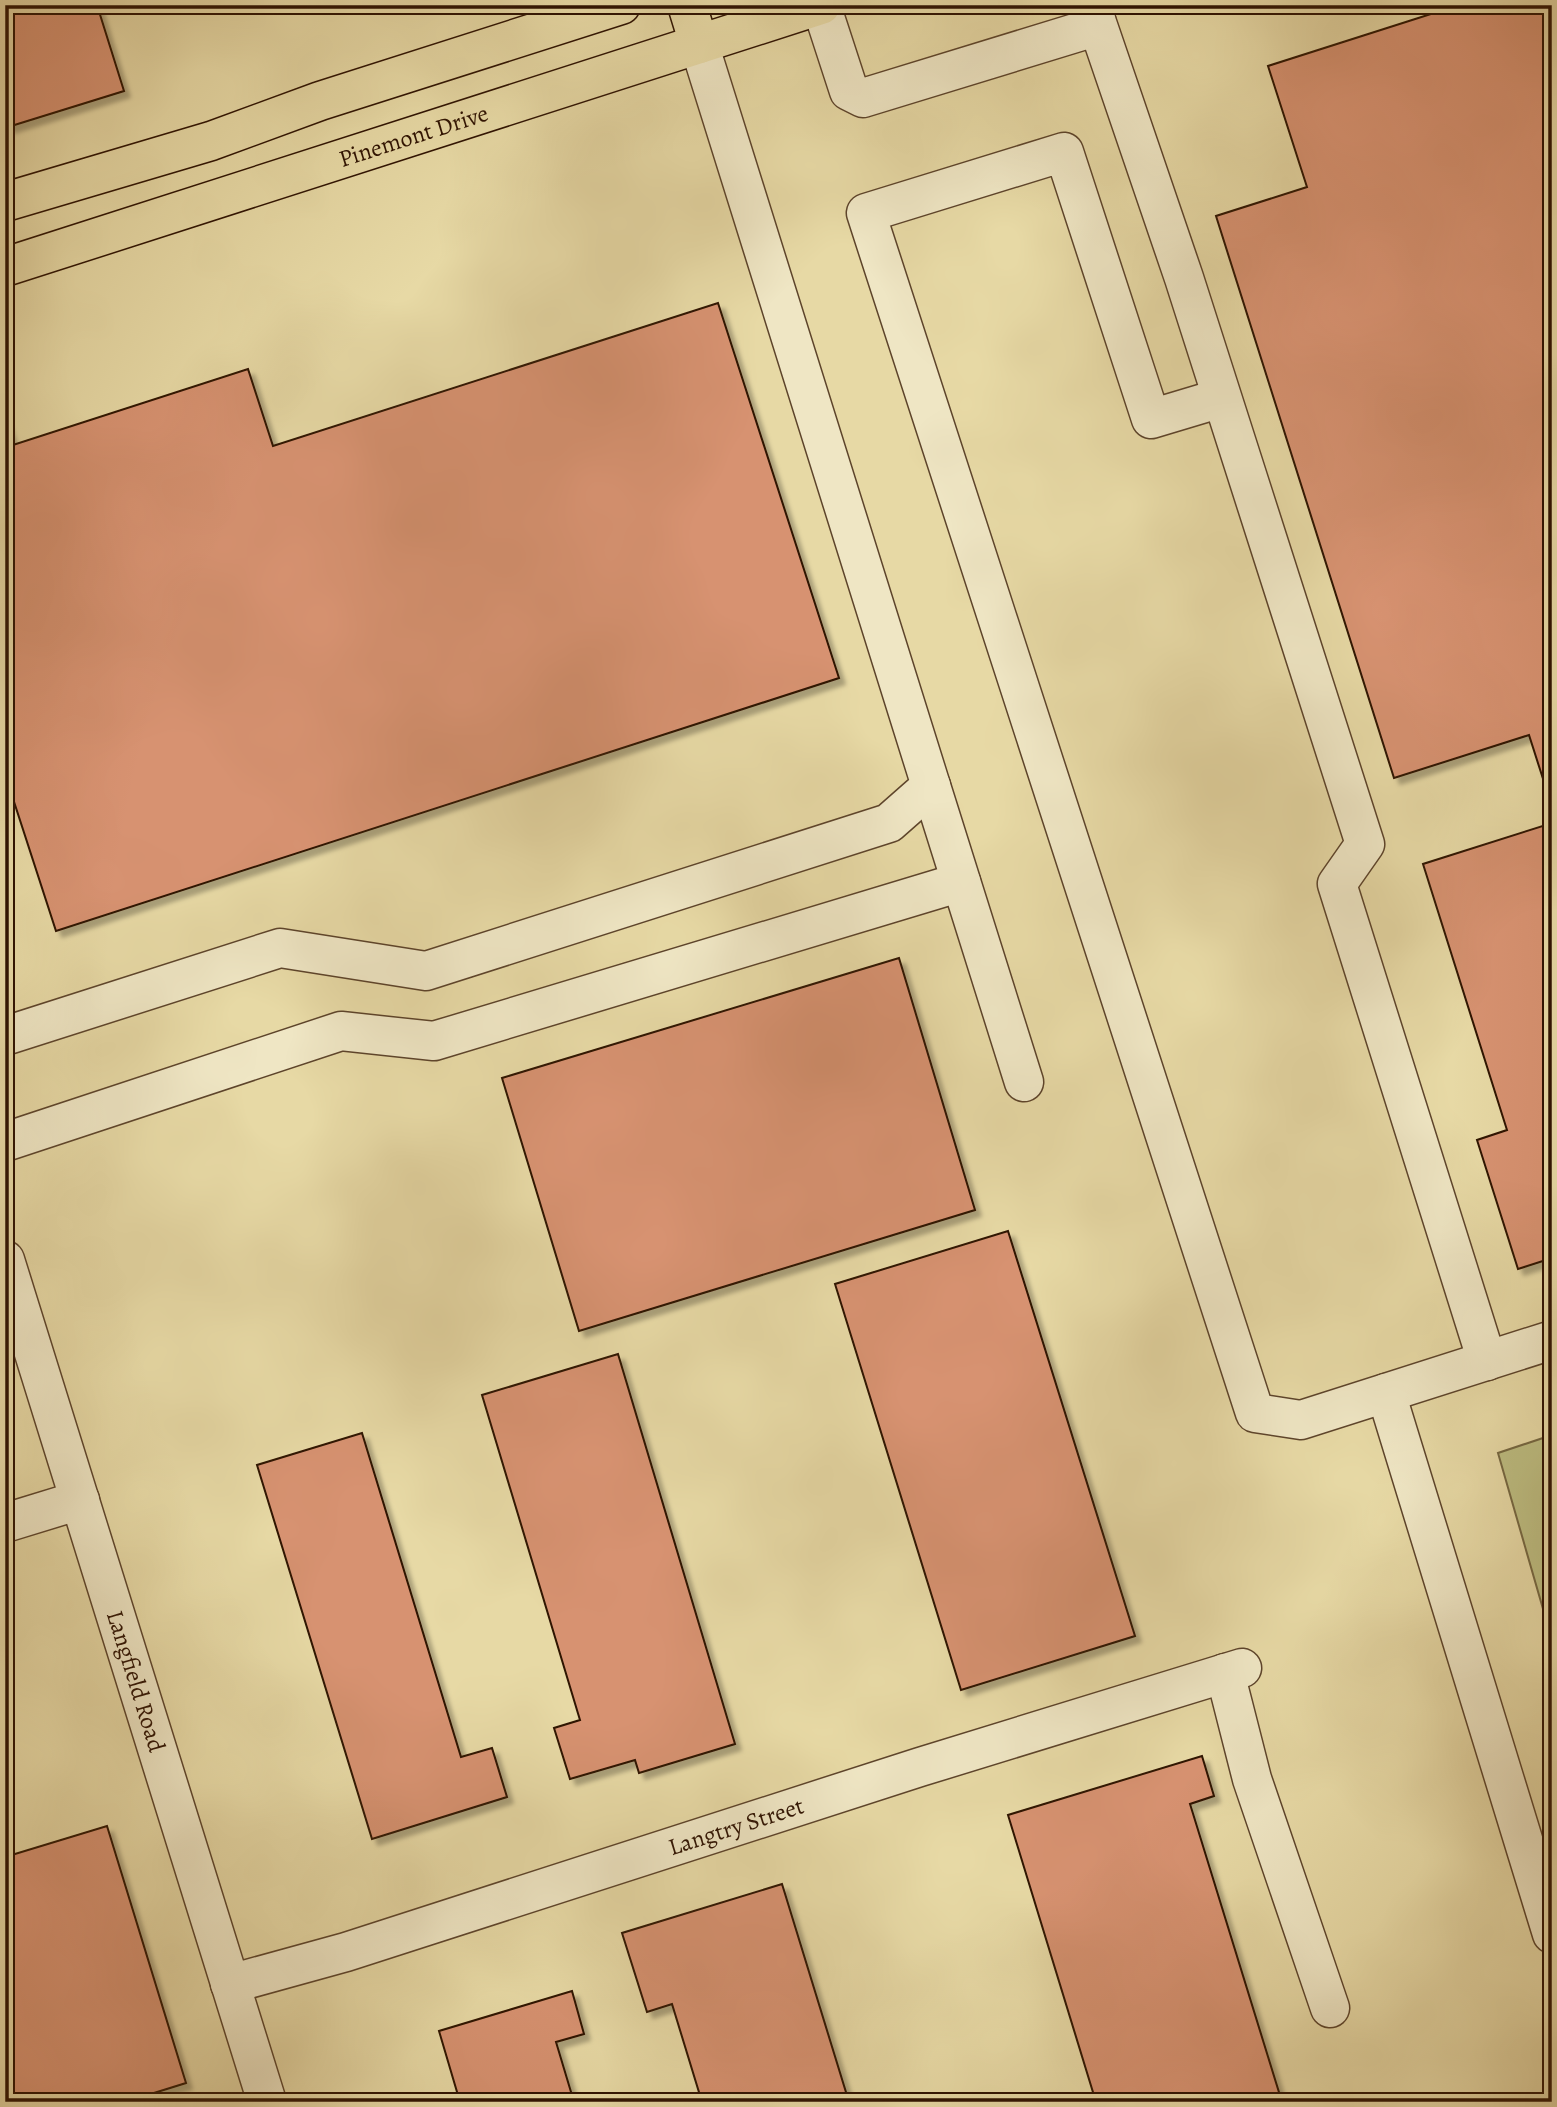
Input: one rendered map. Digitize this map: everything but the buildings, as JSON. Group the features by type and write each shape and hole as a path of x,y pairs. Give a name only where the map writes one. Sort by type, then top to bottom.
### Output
{"main road":[{"path":"5,202 211,141 320,101 621,5"},
{"path":"688,5 699,44"},
{"name":"Pinemont Drive","path":"5,267 821,5"}],"street":[{"path":"821,5 849,91 863,98 1085,30 1093,13"},
{"path":"1093,13 1184,278 1365,844 1338,884 1487,1361"},
{"path":"699,44 1024,1082"},
{"path":"1221,398 1151,419 1064,152 866,213 1255,1413 1301,1420 1552,1340"},
{"path":"5,1036 280,948 426,971 889,823 931,786"},
{"path":"5,1142 341,1031 434,1041 961,882"},
{"name":"Langfield Road","path":"5,1260 230,1984 260,2100"},
{"path":"1386,1393 1552,1934"},
{"path":"5,1523 80,1500"},
{"name":"Langtry Street","path":"230,1984 346,1952 882,1779 1233,1670 1252,1779 1330,2008"}],"green space":[{"path":"1552,1435 1552,1640 1498,1453"}]}
